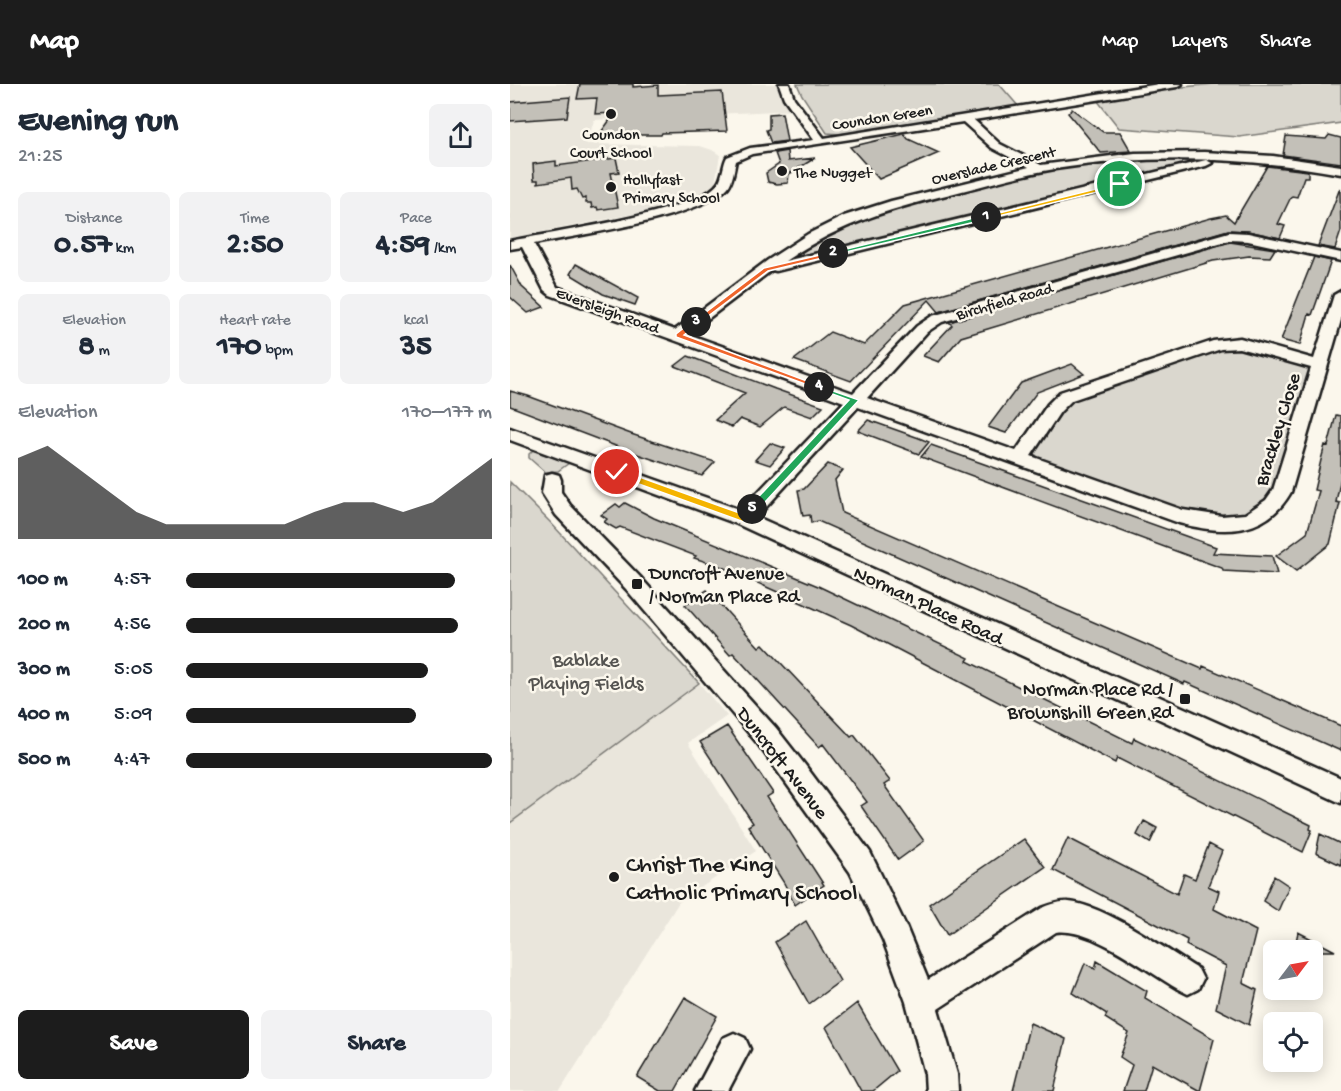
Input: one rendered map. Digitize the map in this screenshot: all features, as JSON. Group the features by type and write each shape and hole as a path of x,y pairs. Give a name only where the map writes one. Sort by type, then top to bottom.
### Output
{"street":[{"path":"784,84 789,98 821,142"},
{"name":"Coundon Green","path":"526,241 662,214 701,202 724,185 729,162 735,156 750,151 821,142 1177,84"},
{"path":"966,119 996,146 1041,169"},
{"name":"Overslade Crescent","path":"678,335 810,238 868,212 1065,164 1153,156 1244,157 1341,170"},
{"name":"Overslade Crescent","path":"766,269 1214,162 1244,157"},
{"name":"Birchfield Road","path":"744,519 928,324 960,312 1229,236 1248,237 1341,257"},
{"path":"510,245 526,241"},
{"name":"Eversleigh Road","path":"526,241 551,290 1020,458"},
{"path":"1318,365 1341,295"},
{"name":"Brackley Close","path":"1240,343 1318,365 1318,376 1282,492 1267,512 1247,521 1220,524 1193,520 1020,458 1054,408 1066,396 1219,344 1240,343"},
{"name":"Norman Place Road","path":"510,434 744,519 1341,791"},
{"name":"Duncroft Avenue","path":"552,480 551,493 563,510 633,583 766,736 853,853 895,934 921,1002 940,1074 942,1091"},
{"path":"921,1002 1053,918 1069,916 1093,922 1188,979"},
{"path":"711,1091 734,1049"}],"shaded area":[{"path":"510,84 784,84 798,110 594,120 587,144 700,146 712,150 720,155 715,183 708,192 676,206 510,238"},
{"name":"Christ The King Catholic Primary School","path":"699,683 727,716 688,743 756,851 679,902 560,1091 510,1091 510,823"}],"green space":[{"path":"797,84 999,84 1019,107 840,134 827,133"},
{"path":"1215,84 1341,84 1341,123 1239,137 1119,128 1097,100 1151,90"},
{"path":"1189,157 1196,160 1195,164 803,258 797,255 797,252 834,230 877,212 1038,172 1088,164"},
{"path":"1232,346 1307,366 1312,372 1273,497 1241,517 1193,516 1040,460 1035,454 1036,447 1063,406 1071,400"},
{"path":"533,450 569,463 558,471 545,472 529,458"},
{"name":"Bablake Playing Fields","path":"510,482 699,683 510,823"}],"building":[{"path":"580,84 633,84 633,87 658,85 658,95 722,92 727,131 662,133 661,135 599,135 615,113 595,114 597,98 577,99"},
{"path":"570,97 567,117 510,121 510,102"},
{"path":"1072,109 1103,132 1120,132 1131,151 1101,153 1068,113"},
{"path":"782,113 787,141 771,143 766,130 769,129 769,114"},
{"path":"904,134 908,139 939,153 879,179 850,147"},
{"path":"1329,135 1341,138 1341,163 1283,155 1286,136 1326,139"},
{"name":"The Nugget","path":"787,151 788,161 815,158 789,174 788,183 768,182 766,173 779,164 775,153"},
{"name":"Hollyfast Primary School","path":"616,158 619,172 611,173 618,207 598,210 597,207 592,208 591,203 586,203 586,198 582,199 577,189 572,190 571,178 538,183 538,180 534,180 533,164 556,161 556,166"},
{"path":"1267,166 1308,171 1308,177 1304,177 1297,197 1292,196 1278,224 1285,226 1280,238 1248,231 1228,230 939,312 929,300 851,381 794,360 830,332 864,345 905,304 1211,218 1226,215 1234,222"},
{"path":"1340,188 1341,231 1335,249 1318,246"},
{"path":"1230,242 1275,249 1270,257 1249,256 1213,261 961,337 939,362 923,356 952,325 949,322"},
{"path":"1314,257 1331,261 1312,315 1309,314 1300,345 1281,340"},
{"path":"576,264 638,298 635,305 603,294 570,274"},
{"path":"510,265 522,287 544,307 528,313 510,297"},
{"path":"688,356 823,406 812,417 784,407 760,427 740,419 732,427 715,420 745,393 675,366"},
{"path":"1072,364 1084,374 1037,392 1006,433 988,427 1021,383"},
{"path":"510,391 715,462 702,476 634,453 510,406"},
{"path":"1336,415 1341,416 1341,477 1336,502 1340,503 1330,544 1296,571 1276,556 1307,533 1319,491 1314,490 1321,460 1325,445 1328,446"},
{"path":"868,420 929,442 919,454 858,431"},
{"path":"770,443 785,448 770,465 755,460"},
{"path":"931,445 1216,547 1213,553 1272,556 1277,574 1223,571 1222,568 921,457"},
{"path":"828,464 843,470 835,480 842,513 1202,669 1203,666 1341,726 1341,751 1185,682 1184,684 818,521 811,523 810,515 803,516 798,490 804,489"},
{"path":"625,503 654,518 818,586 969,658 967,661 1132,743 1134,738 1311,825 1312,830 1303,852 1117,758 1115,763 851,625 722,567 694,558 696,556 620,527 616,529 604,522 607,519 601,515 616,504 620,507"},
{"path":"707,590 759,647 763,644 851,737 854,735 890,781 884,785 924,841 898,860 861,806 867,802 823,744 819,747 733,653 730,655 685,605"},
{"path":"727,726 773,793 767,797 824,885 795,905 748,826 753,823 700,742"},
{"path":"1144,821 1157,828 1150,843 1137,835"},
{"path":"1320,834 1341,844 1341,865 1316,853"},
{"path":"1068,838 1177,894 1184,874 1195,879 1209,844 1222,851 1208,886 1219,891 1214,909 1256,931 1243,983 1257,990 1249,1025 1216,1008 1226,966 1186,945 1187,940 1053,870"},
{"path":"1024,839 1045,867 947,935 929,904"},
{"path":"1274,876 1289,886 1278,911 1263,901"},
{"path":"806,921 840,981 809,1004 775,942"},
{"path":"1298,932 1314,940 1296,940"},
{"path":"1323,945 1335,951 1323,951"},
{"path":"1097,961 1147,991 1145,998 1214,1039 1200,1091 1152,1064 1144,1091 1123,1091 1132,1065 1120,1057 1129,1033 1105,1018 1107,1014 1073,993 1085,963 1095,969"},
{"path":"685,997 717,1016 675,1091 660,1091 637,1077"},
{"path":"857,1003 897,1071 873,1091 861,1091 826,1027"},
{"path":"1030,1023 1066,1039 1054,1091 1013,1091"}],"place":[{"name":"Coundon Court School","path":"611,114"},
{"name":"The Nugget","path":"782,171"},
{"name":"Hollyfast Primary School","path":"611,187"},
{"name":"Duncroft Avenue / Norman Place Rd","path":"637,584"},
{"name":"Norman Place Rd / Brownshill Green Rd","path":"1185,699"},
{"name":"Christ The King Catholic Primary School","path":"614,877"}],"route":[{"path":"617,472 744,519 855,400 678,335 766,269 1120,184"}]}
